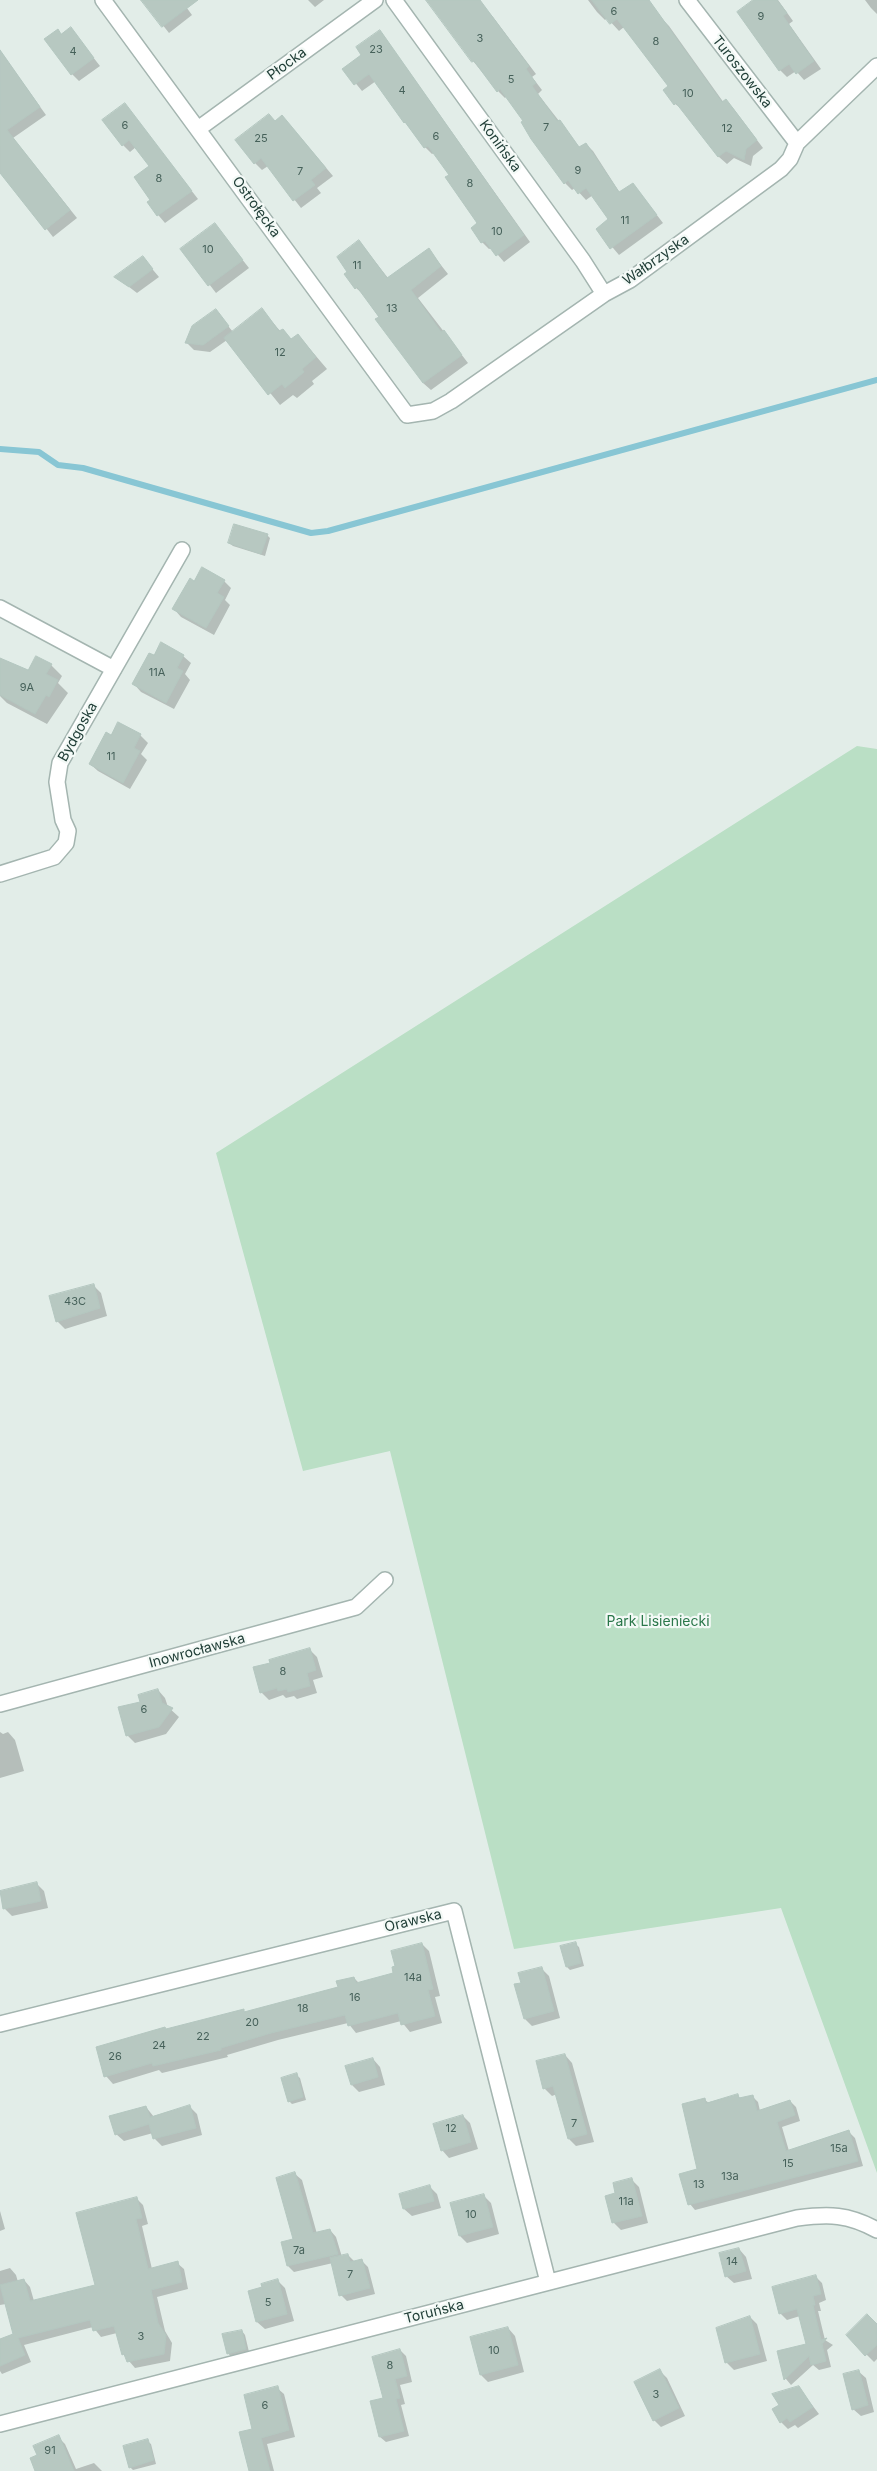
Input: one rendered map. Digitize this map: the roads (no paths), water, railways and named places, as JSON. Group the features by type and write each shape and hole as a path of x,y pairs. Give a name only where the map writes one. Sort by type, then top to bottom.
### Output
{"street":[{"name":"Ostrołęcka","path":"103,0 407,415"},
{"name":"Płocka","path":"198,129 375,0"},
{"name":"Konińska","path":"394,0 583,261 604,294"},
{"name":"Turoszowska","path":"687,0 797,143"},
{"name":"Wałbrzyska","path":"407,415 433,411 451,401 604,294 630,280 781,169 790,159 797,143 877,66"},
{"name":"Bydgoska","path":"0,874 54,857 66,843 68,831 63,820 57,782 60,763 182,550"},
{"path":"0,608 114,669"},
{"name":"Inowrocławska","path":"0,1704 356,1607 385,1580"},
{"name":"Orawska","path":"0,2024 454,1911 548,2282"},
{"name":"Toruńska","path":"0,2424 797,2218 831,2214 873,2227"}],"waterway":[{"path":"0,449 39,452 58,465 83,468 311,533 328,531 877,380"}],"park label":[{"name":"Park Lisieniecki","path":"658,1622"}]}
